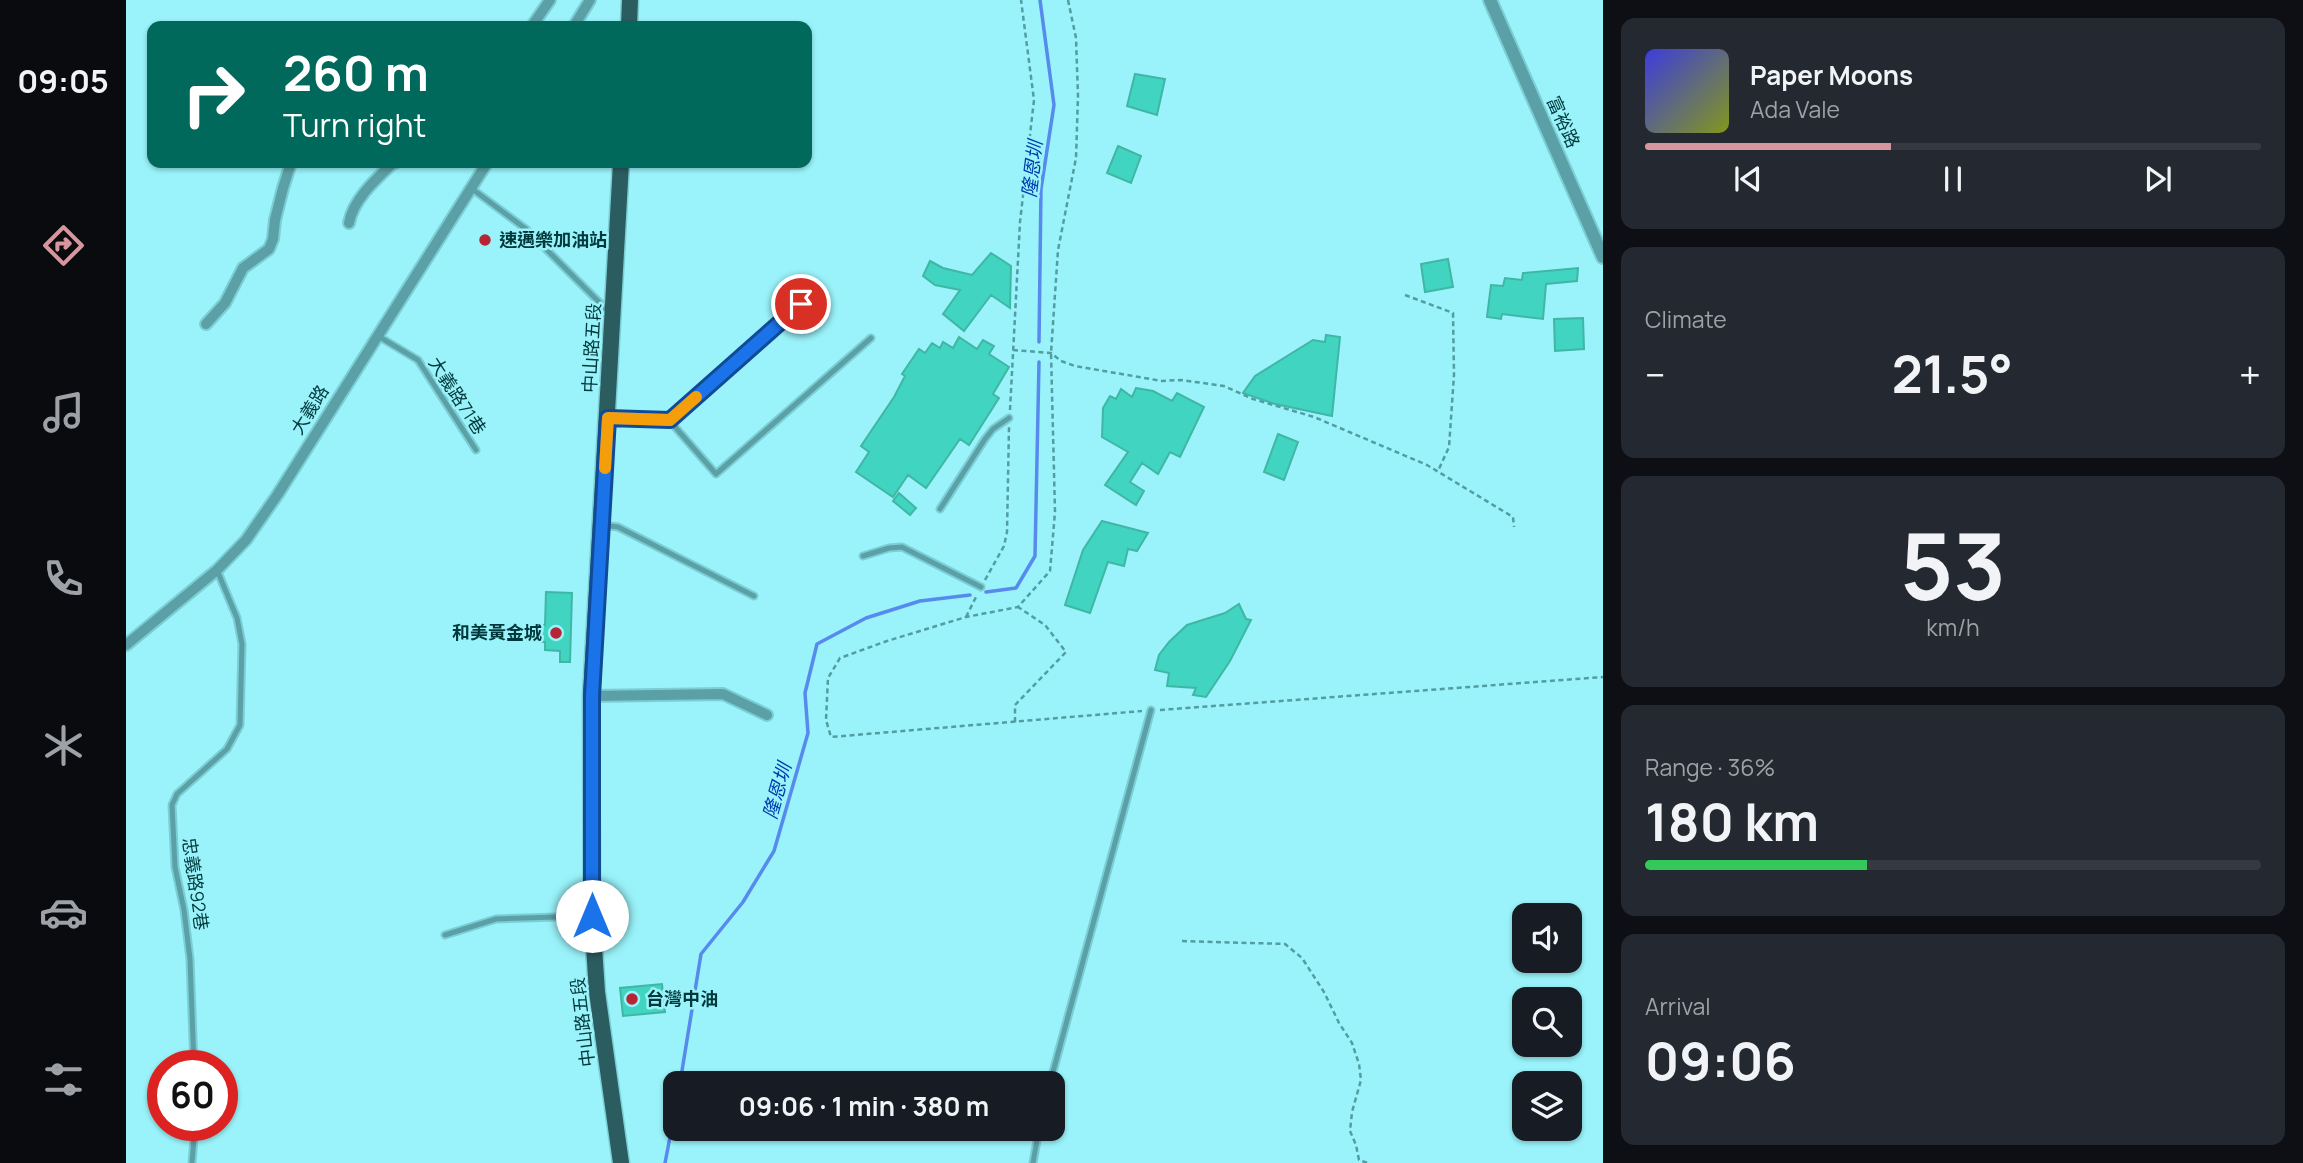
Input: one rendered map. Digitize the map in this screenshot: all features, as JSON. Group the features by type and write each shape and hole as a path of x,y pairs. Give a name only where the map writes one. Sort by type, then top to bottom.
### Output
{"main road":[{"path":"629,21 630,0"},
{"name":"中山路五段","path":"621,168 592,696 592,916 597,992 621,1163"}],"street":[{"path":"535,21 550,0"},
{"path":"577,21 590,0"},
{"name":"富裕路","path":"1490,0 1603,257"},
{"path":"206,324 225,303 243,268 269,249 289,168"},
{"path":"349,223 351,214 373,182 389,168"},
{"name":"大義路","path":"126,645 217,570 246,540 278,494 484,168"},
{"path":"592,696 723,694 767,715"}],"lane":[{"path":"471,188 526,229 613,316"},
{"path":"608,418 670,420 820,287"},
{"name":"大義路71巷","path":"378,336 418,360 476,450"},
{"path":"670,420 716,474 871,338"},
{"path":"940,509 985,439 993,429 1009,418"},
{"path":"602,525 618,527 754,596"},
{"path":"863,556 901,547 981,587"},
{"name":"忠義路92巷","path":"193,1050 190,959 175,867 173,805 177,794 227,749 240,725 242,644 237,618 217,570"},
{"path":"1053,1071 1151,710"},
{"path":"445,935 496,919 592,916"},
{"path":"192,1163 194,1141"},
{"path":"1033,1163 1037,1141"}],"path":[{"path":"966,617 1004,546 1007,532 1009,418 1020,222 1034,100 1021,0"},
{"path":"1068,0 1076,38 1078,96 1076,158 1058,250 1051,353 1055,512 1050,571 1018,607 966,617 840,658 828,678 826,720 831,737 1151,710 1603,677"},
{"path":"1405,295 1453,313 1454,375 1449,447 1438,471"},
{"path":"1013,350 1051,353 1074,366 1162,381 1181,380 1224,386 1253,399 1314,417 1427,464 1513,517 1514,527"},
{"path":"1015,722 1016,705 1066,652 1045,625 1018,607"},
{"path":"1182,941 1285,944 1302,958 1352,1042 1359,1064 1360,1080 1350,1131 1359,1160 1368,1163"}],"building":[{"path":"1135,74 1165,79 1157,115 1127,106"},
{"path":"1118,146 1141,156 1131,183 1107,173"},
{"path":"991,253 1011,266 1010,308 991,295 964,331 943,314 960,290 935,285 923,276 930,261 943,268 972,275"},
{"path":"1448,259 1453,287 1425,292 1421,264"},
{"path":"1578,268 1577,281 1546,284 1543,319 1502,314 1501,319 1487,317 1491,285 1503,286 1505,278 1522,280 1523,273"},
{"path":"1583,318 1584,349 1555,351 1554,319"},
{"path":"1326,335 1340,337 1332,416 1275,404 1243,393 1255,376 1313,340 1325,342"},
{"path":"959,337 977,349 983,340 994,346 989,354 1009,367 993,394 999,398 969,445 960,439 926,488 908,475 893,497 856,472 869,452 861,446 894,397 905,376 902,374 919,349 925,353 932,343 940,348 943,342 953,348"},
{"path":"1136,388 1153,391 1172,401 1177,393 1204,407 1180,457 1170,452 1158,474 1142,463 1130,482 1144,491 1136,505 1105,485 1128,452 1102,437 1103,408 1110,396 1116,399 1121,389 1132,397"},
{"path":"1278,434 1298,442 1284,480 1264,472"},
{"path":"899,493 916,508 910,515 893,501"},
{"path":"1102,521 1148,533 1137,551 1128,549 1124,566 1108,562 1090,613 1065,605 1083,550"},
{"name":"和美黃金城","path":"546,592 572,593 570,662 560,662 560,651 545,650 545,642 541,642 542,625 545,625"},
{"path":"1239,604 1246,619 1251,620 1230,661 1206,697 1193,695 1196,688 1167,686 1169,673 1155,670 1159,655 1169,642 1187,625 1225,613"},
{"path":"662,984 665,1012 623,1016 620,988"}],"waterway":[{"name":"隆恩圳","path":"1039,342 1041,189 1054,105 1040,0"},
{"name":"隆恩圳","path":"986,592 1016,588 1035,556 1039,362"},
{"name":"隆恩圳","path":"682,1071 701,954 743,902 774,851 808,733 805,693 817,644 866,618 920,601 970,595"},
{"name":"隆恩圳","path":"665,1163 669,1141"}],"slow traffic":[{"path":"605,468 608,418 670,420 696,397"}],"place":[{"name":"速邁樂加油站","path":"485,240"},
{"name":"和美黃金城","path":"556,633"},
{"name":"台灣中油","path":"632,999"}],"route":[{"path":"592,916 592,696 608,418 670,420 801,304"}]}
